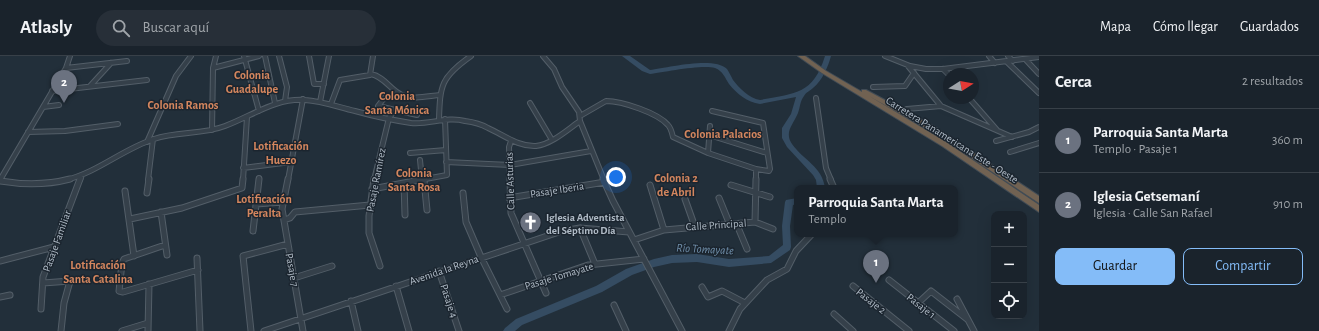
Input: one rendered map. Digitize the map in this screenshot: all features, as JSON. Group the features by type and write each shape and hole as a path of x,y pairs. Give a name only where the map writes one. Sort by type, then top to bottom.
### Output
{"highway":[{"path":"801,56 855,89"},
{"path":"808,56 855,89"},
{"name":"Carretera Panamericana Este - Oeste","path":"855,89 914,118 956,144 1039,200"},
{"name":"Carretera Panamericana Este - Oeste","path":"855,89 944,144 1039,209"},
{"path":"944,144 1039,215"},
{"path":"956,144 1039,194"}],"street":[{"path":"70,56 66,68 0,180 17,184 48,184 82,175 153,139 171,134 212,130 259,112 276,103 303,100 331,104 364,114 415,123 445,119 463,120 487,127 511,141 527,146 540,145 552,140 580,118 606,101 610,101 651,114 667,124 675,139 708,153 756,169 769,171 763,125 761,121 712,111"},
{"path":"147,142 176,76 191,56"},
{"path":"212,130 213,68 216,56"},
{"path":"213,68 245,58 259,56"},
{"path":"265,56 276,103"},
{"path":"279,56 287,87 285,101"},
{"path":"309,56 314,84 324,84"},
{"path":"320,102 329,56"},
{"path":"370,74 373,56"},
{"path":"439,120 441,83 459,64 471,56"},
{"path":"543,56 554,69 562,88 579,112 591,151 605,182 629,232 682,331"},
{"path":"885,56 920,68 943,69"},
{"path":"989,56 995,63"},
{"path":"1008,56 1013,61"},
{"path":"952,68 1039,57"},
{"path":"245,58 259,112"},
{"path":"1024,59 1039,74"},
{"path":"66,68 127,61"},
{"path":"1007,62 1038,92"},
{"path":"90,86 111,63"},
{"path":"908,65 941,106 1012,137"},
{"path":"873,87 905,86 914,73"},
{"path":"331,104 340,80 370,74 385,78 395,90 405,96 440,95"},
{"path":"52,90 147,80"},
{"path":"893,81 898,86"},
{"path":"385,97 378,106 417,115"},
{"path":"816,98 826,168 833,185"},
{"name":"Pasaje 7","path":"303,100 282,209 303,331"},
{"path":"530,103 552,140"},
{"path":"974,104 998,131"},
{"path":"43,107 59,105"},
{"path":"907,109 941,106"},
{"path":"389,118 395,110"},
{"path":"130,219 182,208 242,188 247,117"},
{"name":"Pasaje Ramírez","path":"380,266 370,233 370,205 372,189 389,118"},
{"path":"372,189 446,176 448,173 446,162 445,119"},
{"path":"28,132 65,130 118,124"},
{"path":"708,153 710,126"},
{"path":"996,141 1039,127"},
{"path":"709,135 767,154"},
{"path":"147,193 153,139"},
{"name":"Calle Asturias","path":"511,141 509,147 510,213 524,243"},
{"path":"1010,152 1039,143"},
{"path":"410,153 446,150"},
{"path":"446,162 510,165 591,151"},
{"path":"420,160 427,210"},
{"path":"243,168 291,162"},
{"name":"Calle Principal","path":"634,240 664,230 737,225 755,222 756,169"},
{"name":"Pasaje Familiar","path":"41,308 43,277 82,175"},
{"path":"253,231 259,178"},
{"name":"Pasaje Iberia","path":"509,198 605,182"},
{"path":"404,184 405,215"},
{"path":"650,185 664,230"},
{"path":"731,185 770,197"},
{"path":"125,191 134,256"},
{"path":"463,193 466,222 481,257 507,309"},
{"path":"719,198 730,225"},
{"path":"685,199 696,227"},
{"path":"256,204 283,202"},
{"path":"284,220 290,218 295,212 370,205"},
{"path":"161,212 167,255"},
{"path":"755,222 773,229"},
{"path":"737,225 747,249"},
{"path":"580,228 595,264"},
{"name":"Avenida la Reyna","path":"264,331 439,271 562,231 580,228 629,232"},
{"path":"729,331 745,303 766,280 787,269 796,251 809,237"},
{"path":"524,243 539,281 546,293"},
{"path":"251,331 243,256 288,244"},
{"path":"165,245 124,259 122,263 119,290 123,292 198,270"},
{"path":"0,261 54,247"},
{"path":"197,258 200,331"},
{"name":"Pasaje Tomayate","path":"500,295 539,281 595,264 644,260"},
{"path":"294,278 332,266"},
{"name":"Pasaje 4","path":"439,271 459,331"},
{"path":"43,283 68,280 71,283 64,304 61,331"},
{"name":"Pasaje 1","path":"889,280 954,331"},
{"path":"148,331 149,284"},
{"path":"396,286 409,331"},
{"name":"Pasaje 2","path":"853,286 909,331"},
{"path":"702,287 708,296 722,290 745,303"},
{"path":"918,303 932,291 967,319"},
{"path":"0,297 10,295"},
{"path":"957,299 974,331"},
{"path":"351,301 358,331"},
{"path":"614,305 626,331"},
{"path":"834,314 854,331"},
{"path":"122,331 148,323"}],"green space":[{"path":"859,91 935,133 1039,203 1039,208"}],"waterway":[{"path":"625,56 650,72 704,65 716,66 724,70 732,83 745,96 754,101 760,102 801,94"},
{"name":"Río Tomayate","path":"801,94 812,86 817,79 828,56"},
{"name":"Río Tomayate","path":"801,94 794,114 786,126 785,138 789,146 816,172 821,185"},
{"name":"Río Tomayate","path":"508,331 519,322 599,289 629,272 654,263 672,259 697,258 729,263 771,259 787,247 786,226 789,202 794,201"}],"place":[{"name":"Iglesia Getsemaní","path":"64,103"},
{"name":"Iglesia Adventista del Séptimo Día","path":"531,223"},
{"name":"Parroquia Santa Marta","path":"876,283"}],"district":[{"name":"Colonia Guadalupe","path":"252,82"},
{"name":"Colonia Santa Mónica","path":"397,103"},
{"name":"Colonia Ramos","path":"183,105"},
{"name":"Colonia Palacios","path":"723,134"},
{"name":"Lotificación Huezo","path":"281,153"},
{"name":"Colonia Santa Rosa","path":"414,180"},
{"name":"Colonia 2 de Abril","path":"676,185"},
{"name":"Lotificación Peralta","path":"264,206"},
{"name":"Lotificación Santa Catalina","path":"98,272"}]}
